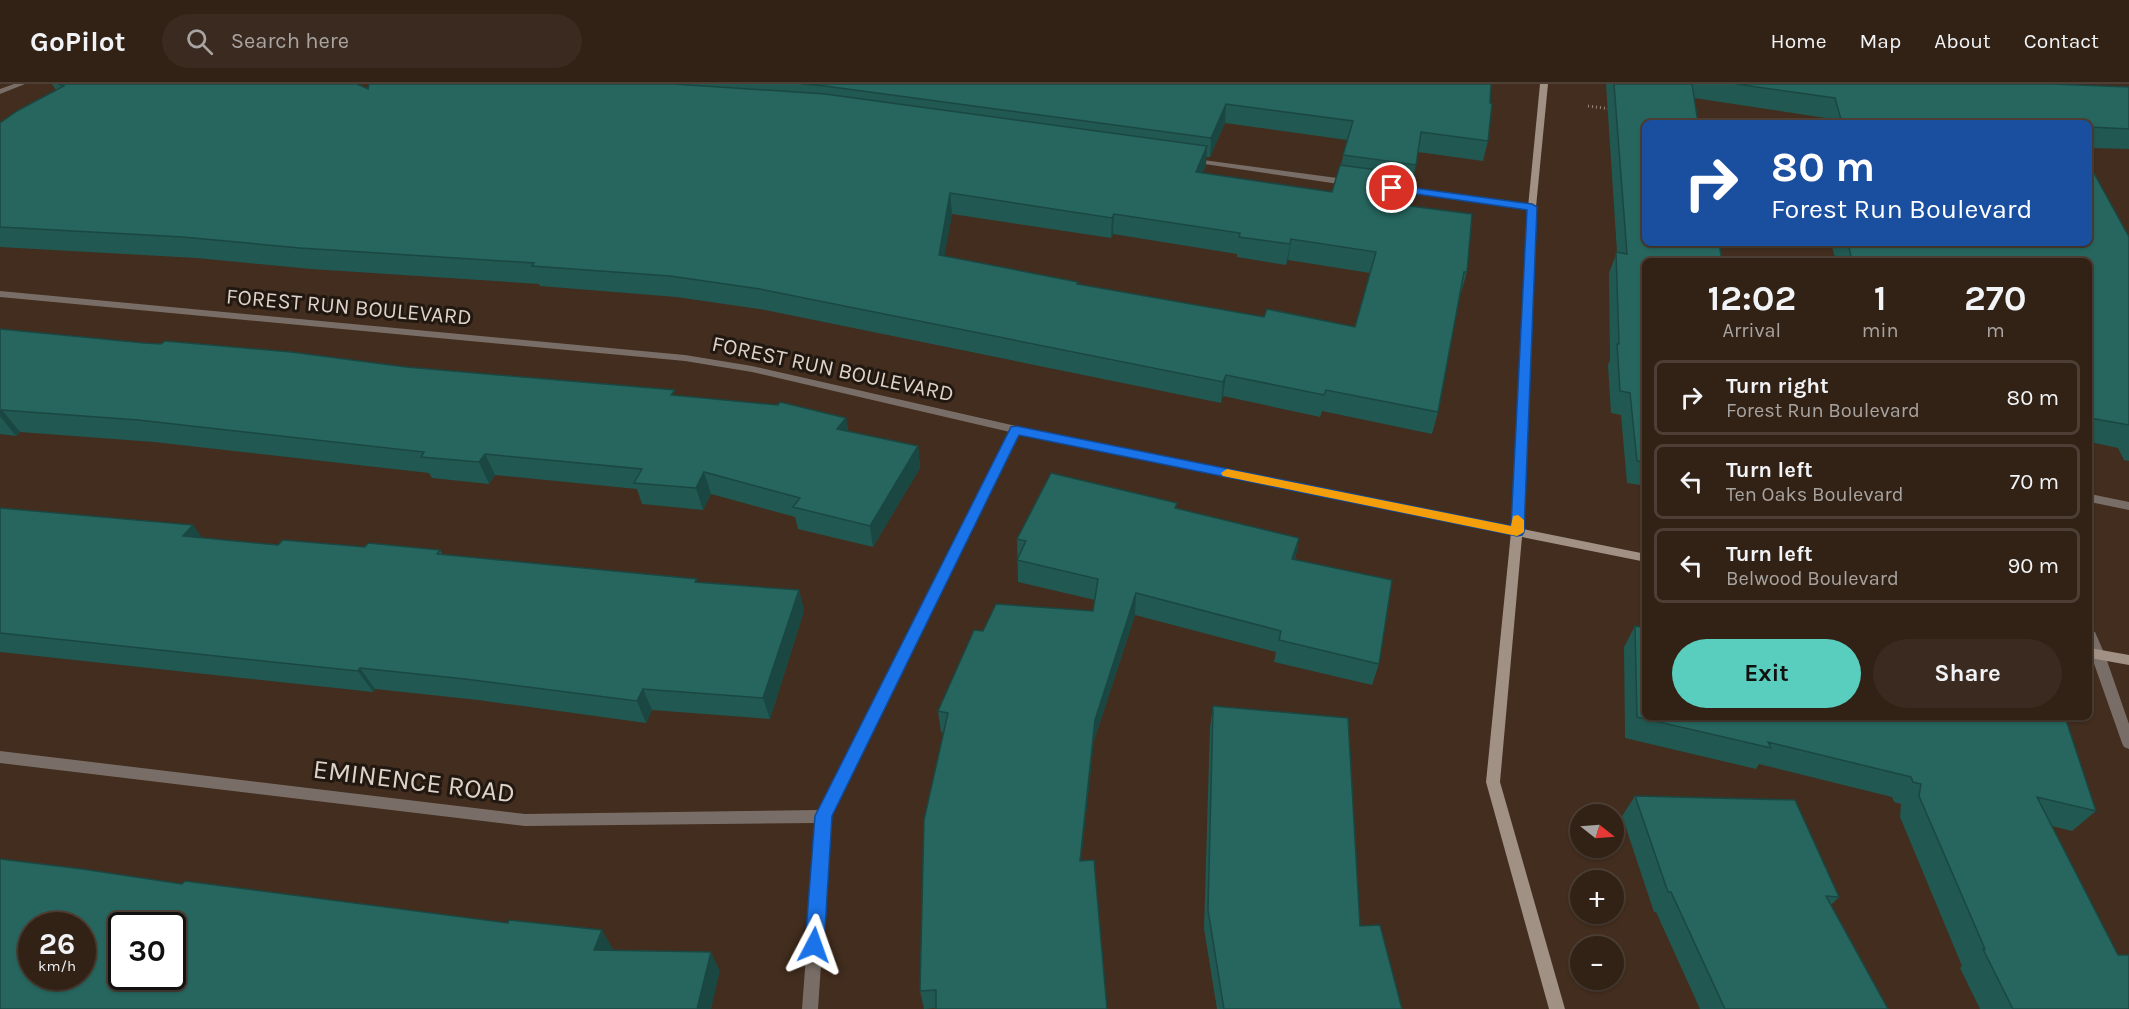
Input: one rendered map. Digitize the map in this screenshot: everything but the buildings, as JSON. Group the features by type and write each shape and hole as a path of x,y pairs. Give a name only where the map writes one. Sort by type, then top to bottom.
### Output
{"street":[{"path":"0,92 21,84"},
{"path":"1544,84 1532,207 1517,532 1493,782 1557,1009"},
{"path":"1180,159 1357,183"},
{"path":"1392,188 1532,207"},
{"name":"FOREST RUN BOULEVARD","path":"0,294 685,358 752,369 1016,430 1642,557"},
{"path":"810,1009 824,816 1016,430"},
{"path":"2092,498 2129,506"},
{"path":"2094,654 2129,660"},
{"path":"2094,654 2129,743"},
{"name":"EMINENCE ROAD","path":"0,757 525,820 824,816"}],"path":[{"path":"1588,106 1611,109"},
{"path":"1690,119 1698,120"}],"slow traffic":[{"path":"1227,473 1517,532 1518,520"}],"route":[{"path":"814,945 824,816 1016,430 1517,532 1532,207 1392,188"}]}
